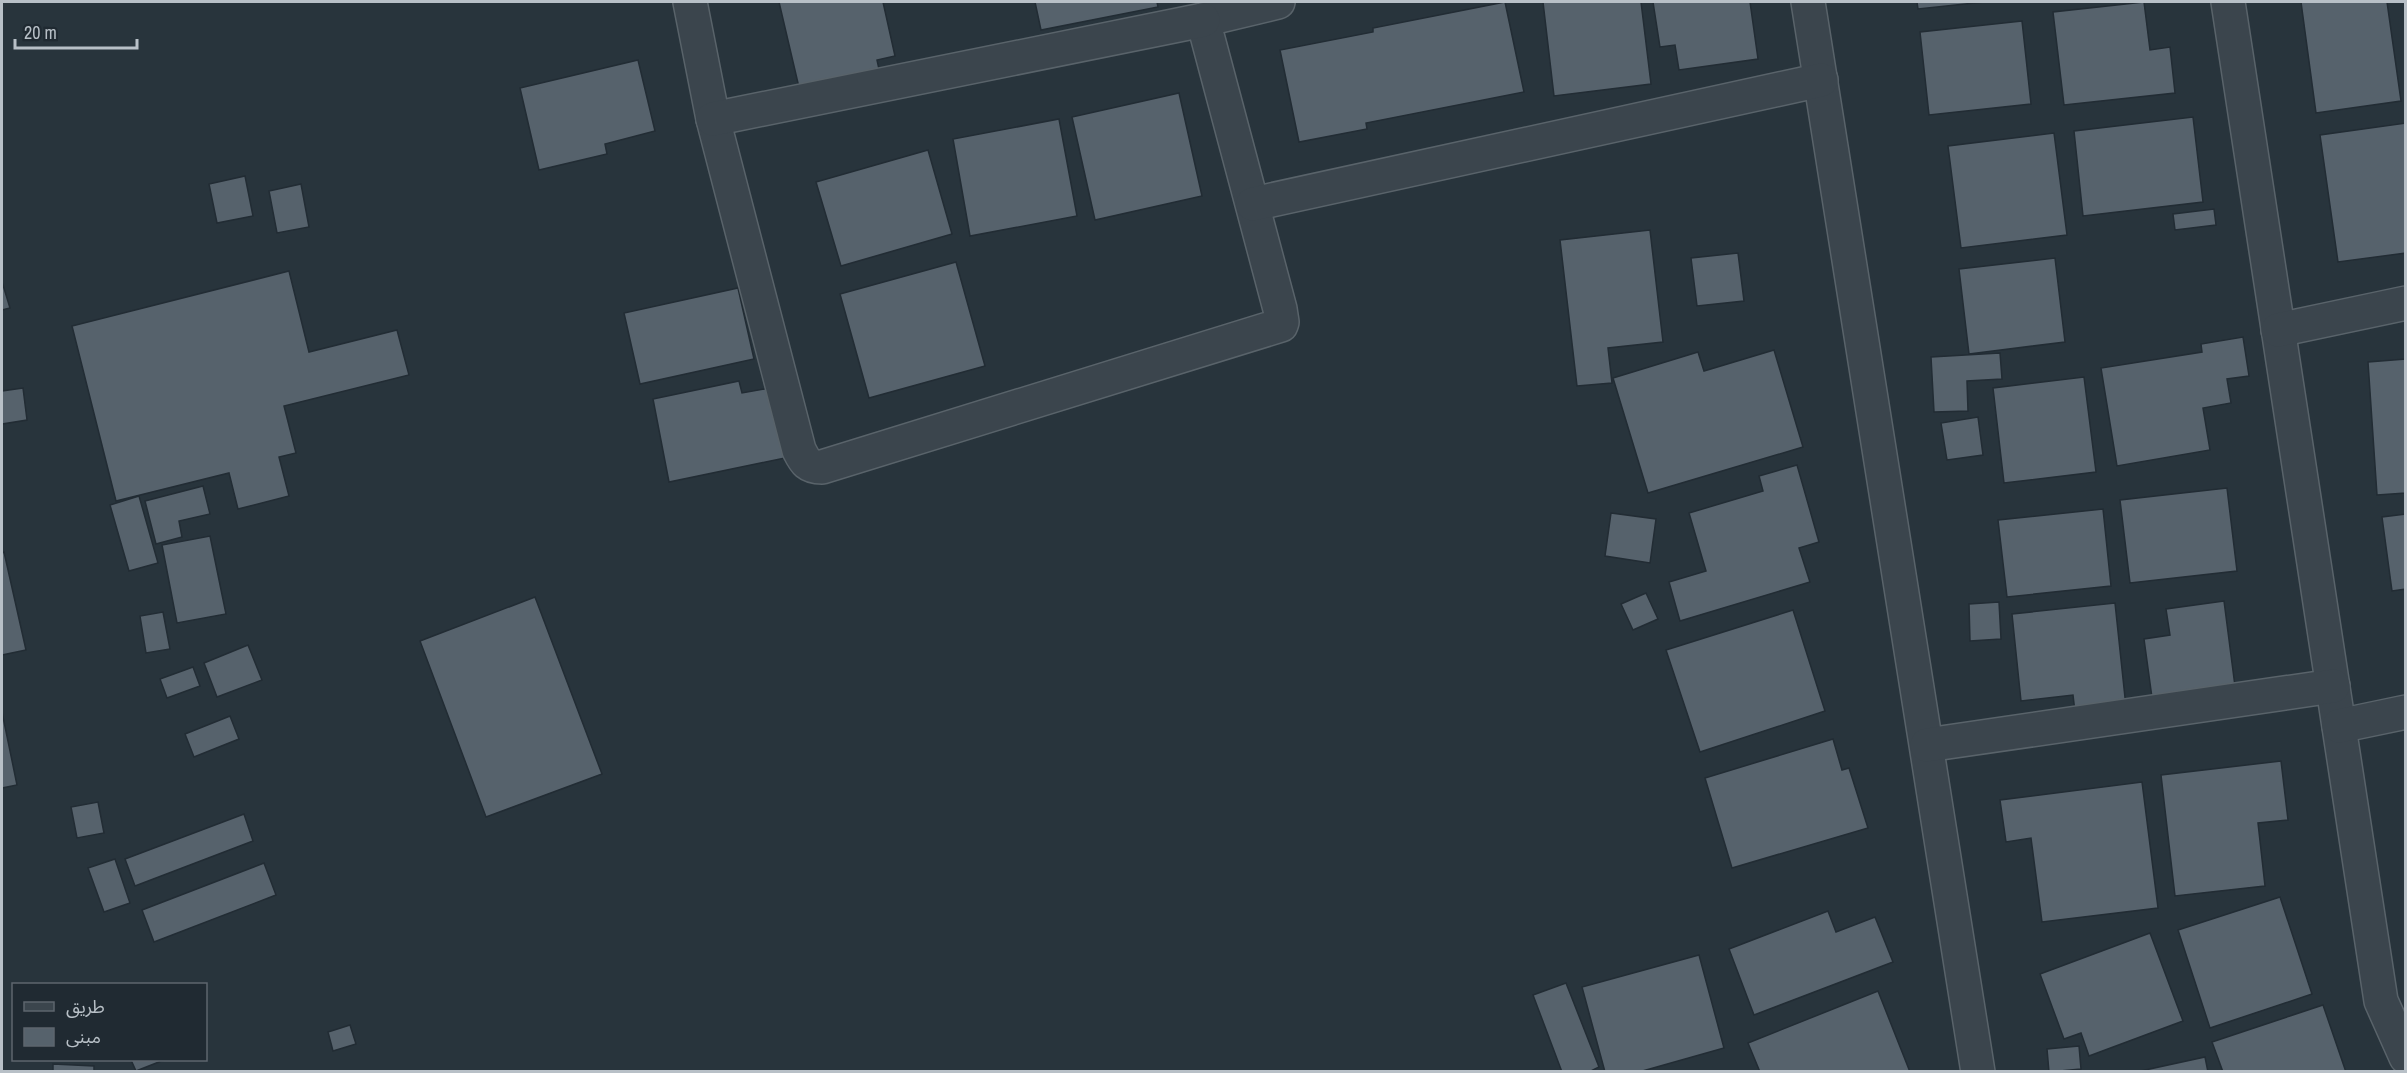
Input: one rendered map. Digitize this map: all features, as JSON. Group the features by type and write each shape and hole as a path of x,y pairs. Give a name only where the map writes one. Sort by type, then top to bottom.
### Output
{"street":[{"path":"690,2 713,119 799,450 806,463 812,467 833,464 1281,325 1280,309 1203,20"},
{"path":"713,119 1203,20 1278,2"},
{"path":"1808,2 1978,1071"},
{"path":"2228,2 2381,1001 2406,1058"},
{"path":"1253,204 1821,80"},
{"path":"2278,330 2406,303"},
{"path":"1927,746 2333,686"},
{"path":"2339,726 2406,712"}],"building":[{"path":"779,2 883,2 895,56 877,60 881,78 801,96"},
{"path":"1035,2 1157,2 1158,7 1041,30"},
{"path":"1505,2 1524,92 1366,123 1367,129 1299,142 1280,50 1373,32 1373,28"},
{"path":"1543,2 1641,2 1651,84 1554,96"},
{"path":"1653,2 1750,2 1758,59 1679,70 1675,45 1660,47"},
{"path":"1917,2 1984,2 1918,9"},
{"path":"2144,2 2150,50 2170,47 2175,93 2064,105 2053,12"},
{"path":"2301,2 2387,2 2401,101 2316,113"},
{"path":"2022,21 2031,104 1929,115 1920,32"},
{"path":"638,60 655,131 605,144 607,154 539,170 520,88"},
{"path":"1179,93 1202,196 1095,220 1072,117"},
{"path":"2193,117 2203,202 2083,216 2074,131"},
{"path":"1059,119 1077,216 970,236 953,139"},
{"path":"2406,123 2406,253 2338,262 2320,135"},
{"path":"2054,133 2067,235 1961,248 1948,146"},
{"path":"928,150 952,234 841,266 816,182"},
{"path":"245,176 253,216 217,223 209,184"},
{"path":"301,184 309,227 277,233 269,191"},
{"path":"2214,209 2216,225 2175,230 2173,214"},
{"path":"1650,230 1663,342 1608,348 1612,383 1577,386 1560,240"},
{"path":"1738,253 1744,301 1697,306 1691,258"},
{"path":"2055,258 2065,342 1969,354 1959,269"},
{"path":"956,262 985,366 869,398 840,294"},
{"path":"289,271 309,352 397,330 409,375 284,406 296,453 279,457 289,496 238,509 229,473 116,501 72,326"},
{"path":"2,286 10,308 2,310"},
{"path":"738,288 754,359 640,384 624,313"},
{"path":"2243,337 2249,376 2227,379 2231,403 2203,408 2210,450 2117,466 2101,368 2202,352 2201,344"},
{"path":"1774,350 1803,447 1648,493 1613,378 1698,352 1704,371"},
{"path":"2000,353 2002,379 1967,381 1968,411 1934,412 1931,357"},
{"path":"2406,359 2406,493 2377,495 2368,362"},
{"path":"2084,377 2096,472 2004,483 1993,388"},
{"path":"739,381 742,393 770,388 785,458 669,482 653,399"},
{"path":"23,388 27,420 2,424 2,391"},
{"path":"1978,417 1983,455 1947,460 1941,423"},
{"path":"1797,465 1819,542 1799,548 1810,582 1680,621 1669,582 1706,571 1689,513 1763,491 1759,476"},
{"path":"203,486 210,514 179,521 182,537 156,544 145,501"},
{"path":"2227,488 2237,571 2130,583 2120,500"},
{"path":"139,496 158,563 129,571 110,505"},
{"path":"2103,509 2111,586 2007,597 1998,520"},
{"path":"1611,513 1656,519 1650,563 1605,556"},
{"path":"2406,514 2406,589 2392,591 2382,517"},
{"path":"210,536 226,614 177,623 162,545"},
{"path":"4,552 26,650 2,655 2,553"},
{"path":"1646,593 1658,619 1633,630 1621,604"},
{"path":"535,597 602,774 486,817 420,641"},
{"path":"2224,601 2236,694 2153,705 2144,639 2170,635 2166,609"},
{"path":"1999,602 2001,639 1970,641 1969,604"},
{"path":"2115,603 2126,707 2075,712 2073,695 2021,701 2012,614"},
{"path":"1793,610 1825,711 1700,752 1666,650"},
{"path":"163,612 170,649 146,653 140,616"},
{"path":"248,645 262,680 217,697 204,663"},
{"path":"193,667 200,686 167,698 160,679"},
{"path":"2,712 17,785 2,788"},
{"path":"230,716 239,739 194,757 185,734"},
{"path":"1833,739 1842,770 1849,768 1868,828 1732,868 1705,778"},
{"path":"2281,761 2288,820 2258,823 2265,886 2175,896 2161,775"},
{"path":"2142,782 2158,908 2042,922 2031,838 2006,842 2000,800"},
{"path":"98,802 104,833 77,838 71,807"},
{"path":"244,814 253,841 135,886 125,859"},
{"path":"115,859 130,903 104,912 88,868"},
{"path":"264,863 276,895 154,942 142,910"},
{"path":"2280,897 2312,994 2210,1028 2178,930"},
{"path":"1828,911 1836,932 1875,917 1893,962 1754,1015 1729,949"},
{"path":"2150,933 2183,1021 2089,1056 2081,1033 2064,1039 2040,974"},
{"path":"1699,955 1724,1048 1639,1072 1605,1072 1582,987"},
{"path":"1566,983 1599,1067 1589,1072 1562,1072 1533,995"},
{"path":"1878,991 1910,1072 1760,1072 1748,1043"},
{"path":"2323,1005 2346,1072 2223,1072 2212,1042"},
{"path":"350,1025 356,1044 333,1051 328,1032"},
{"path":"2079,1046 2081,1069 2049,1072 2047,1049"},
{"path":"2205,1057 2208,1072 2136,1072"},
{"path":"131,1061 161,1061 136,1071"},
{"path":"53,1064 94,1066 94,1072 53,1072"}]}
